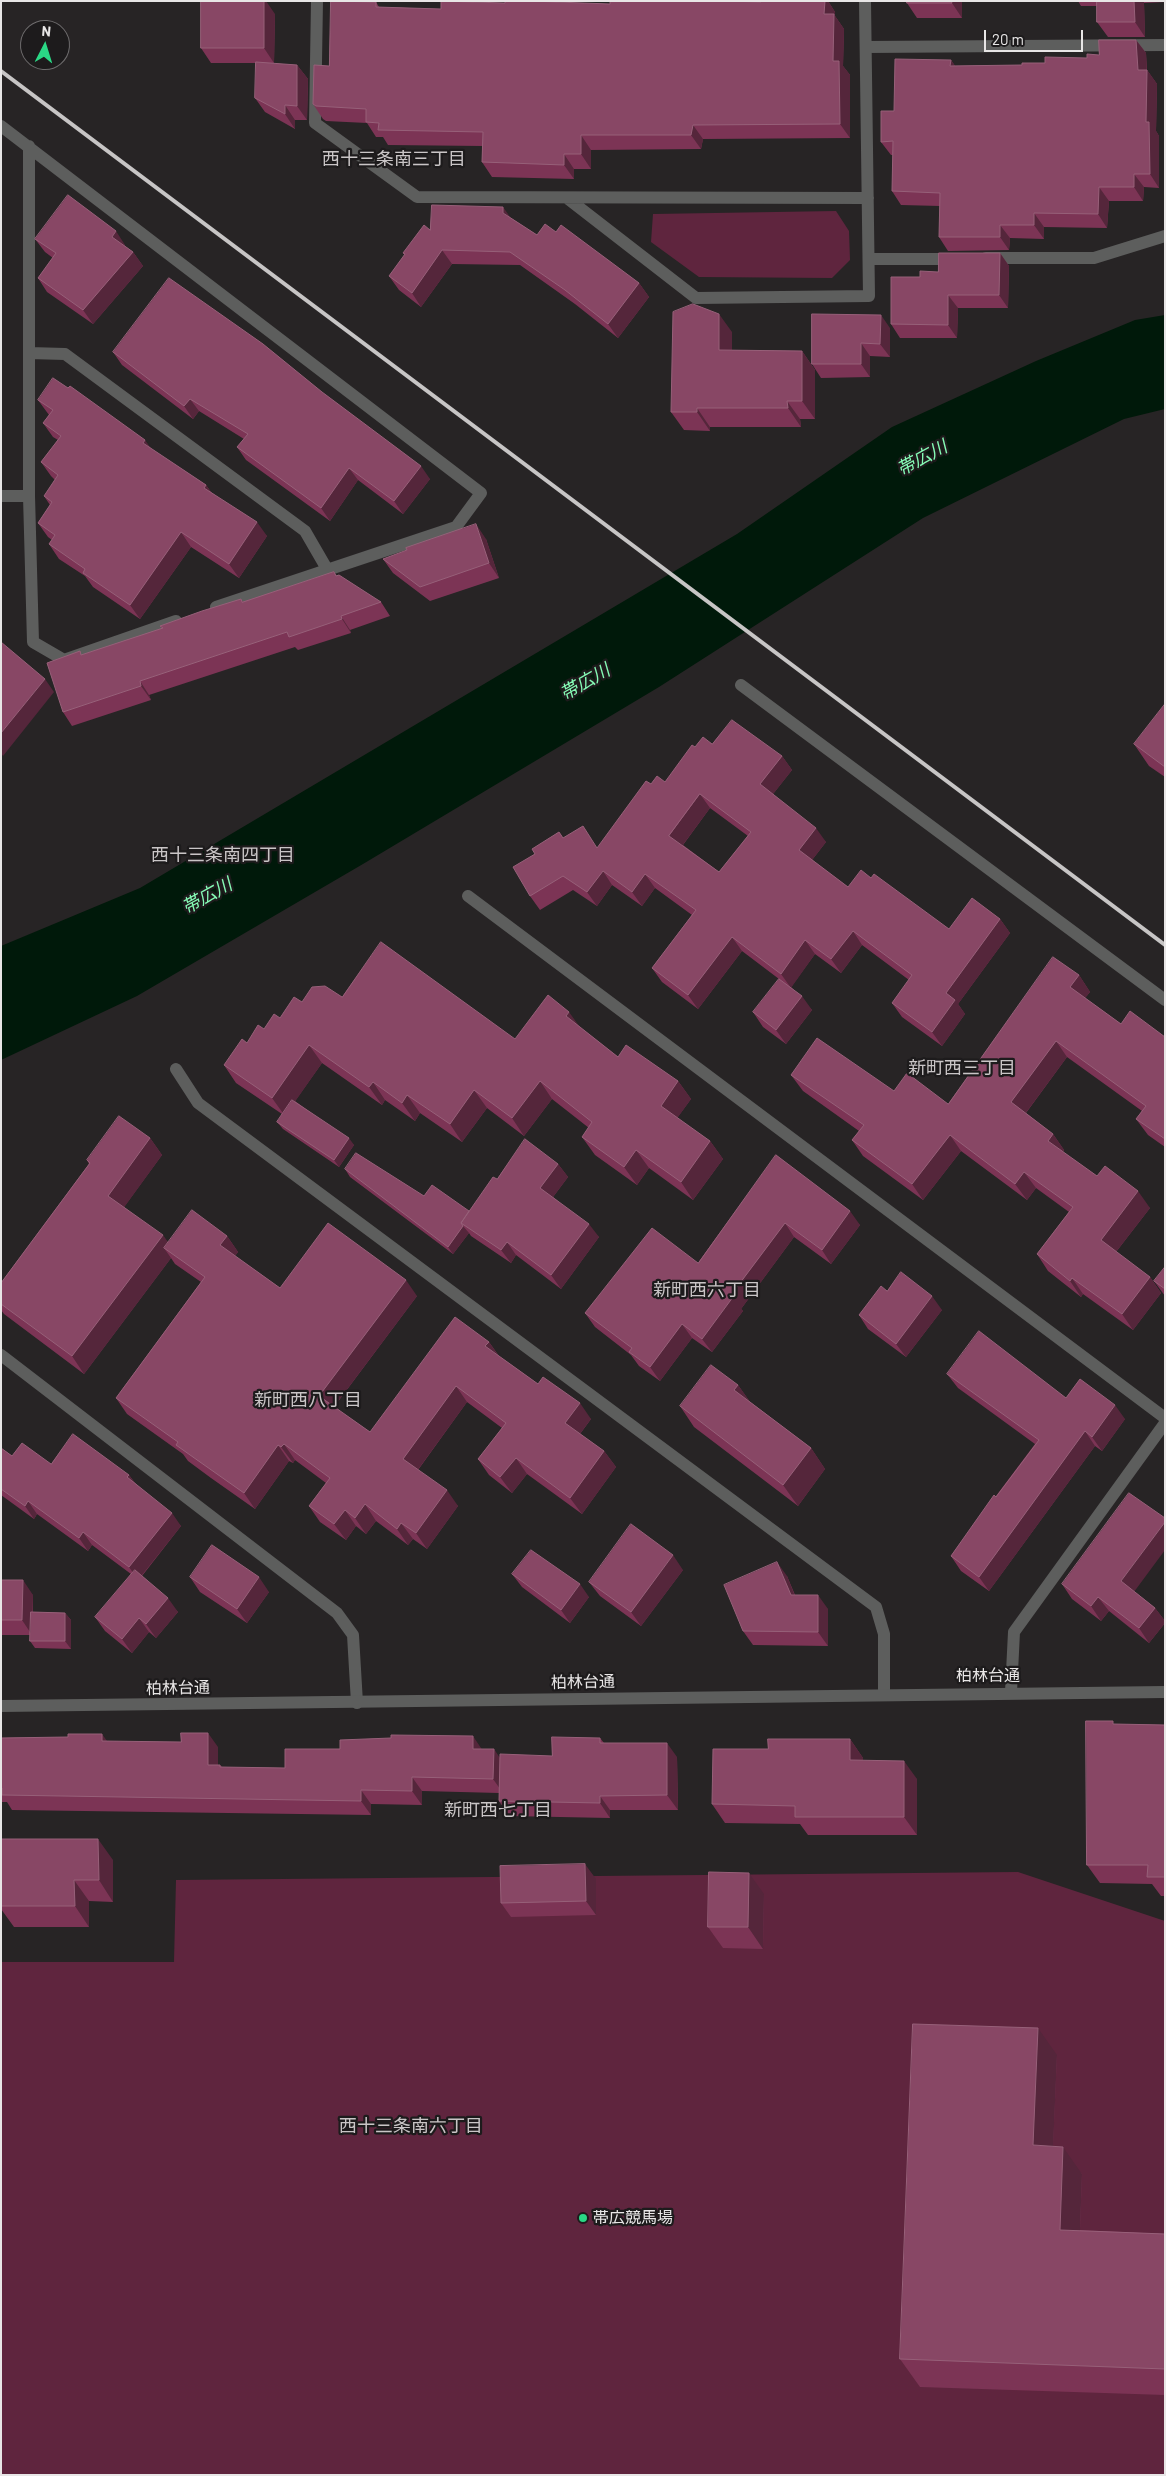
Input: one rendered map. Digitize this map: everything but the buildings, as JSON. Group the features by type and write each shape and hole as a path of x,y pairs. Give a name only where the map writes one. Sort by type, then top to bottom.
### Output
{"street":[{"path":"317,1 315,122 417,197 868,198"},
{"path":"567,198 696,298 869,296 865,1"},
{"path":"866,47 1165,45"},
{"path":"1,126 481,493 456,527 205,611"},
{"path":"29,146 29,496 33,642 64,660 186,618"},
{"path":"869,259 1094,258 1165,236"},
{"path":"29,353 65,354 305,530 327,569"},
{"path":"1,496 29,496"},
{"path":"741,685 1165,1000"},
{"path":"468,896 1165,1418"},
{"path":"176,1069 198,1103 876,1607 884,1634 884,1693"},
{"path":"1,1355 337,1613 353,1635 357,1703"},
{"path":"1011,1692 1014,1632 1165,1423"},
{"name":"柏林台通","path":"1,1706 357,1703 884,1693 1165,1692"}],"shaded area":[{"path":"836,211 849,231 850,260 832,278 699,277 651,242 653,214"},
{"name":"帯広競馬場","path":"1018,1872 1165,1921 1165,2475 1,2475 1,1962 174,1962 176,1880"}],"water":[{"name":"帯広川","path":"1165,315 1165,409 1124,419 923,518 659,687 363,864 137,996 1,1060 1,946 140,888 737,534 892,427 1036,361 1135,320"}],"railway":[{"path":"1,71 1165,945"}],"place":[{"name":"帯広競馬場","path":"583,2218"}],"district":[{"name":"西十三条南三丁目","path":"394,159"},
{"name":"西十三条南四丁目","path":"223,855"},
{"name":"新町西三丁目","path":"962,1068"},
{"name":"新町西六丁目","path":"707,1290"},
{"name":"新町西八丁目","path":"308,1400"},
{"name":"新町西七丁目","path":"498,1810"},
{"name":"西十三条南六丁目","path":"411,2126"}]}
